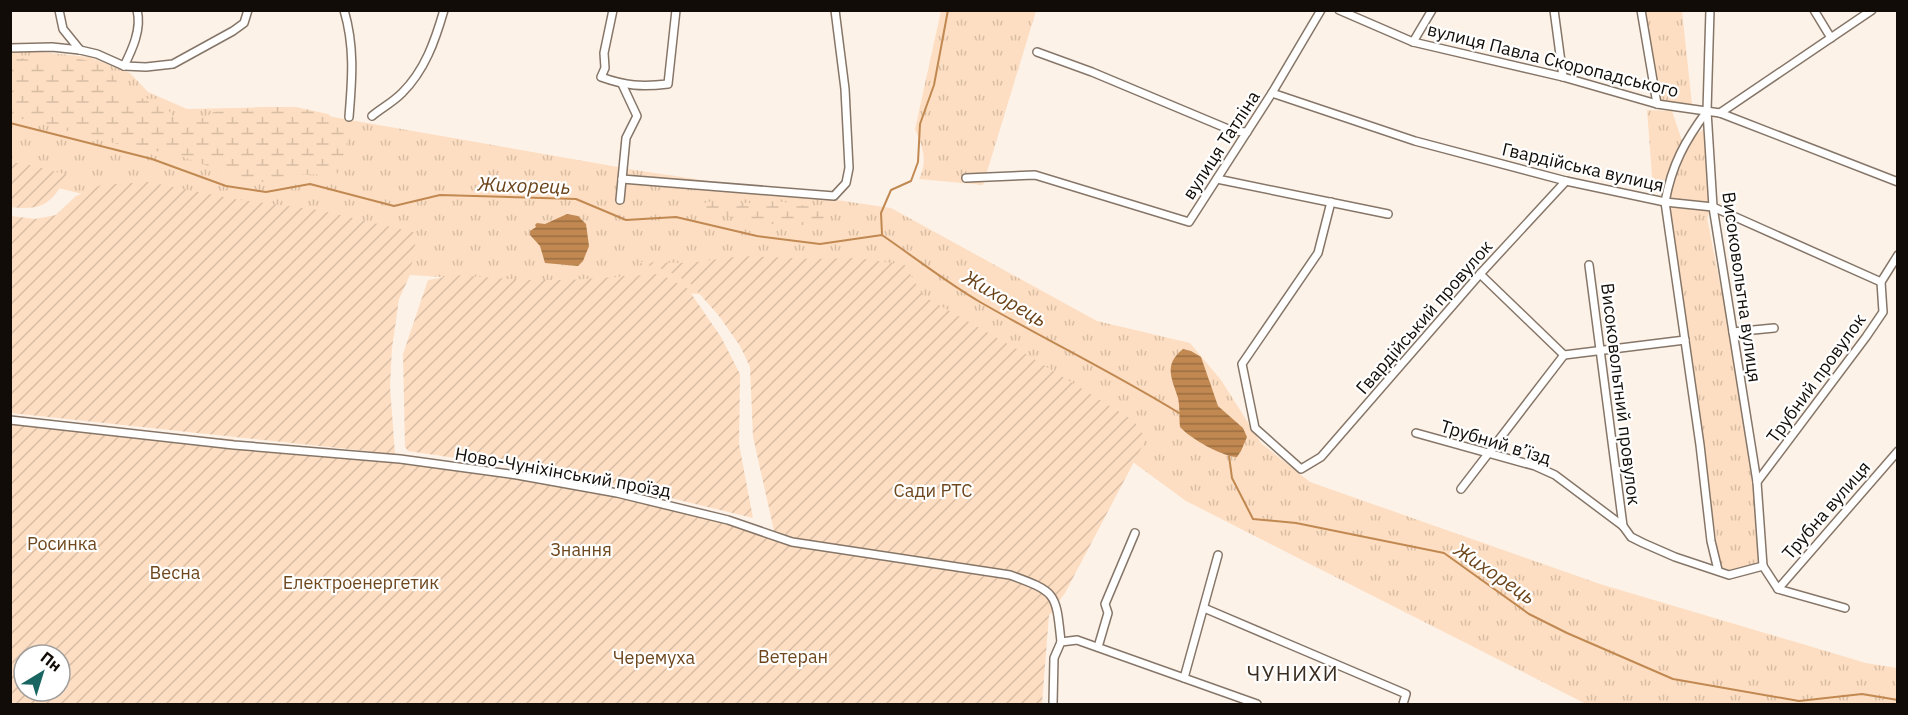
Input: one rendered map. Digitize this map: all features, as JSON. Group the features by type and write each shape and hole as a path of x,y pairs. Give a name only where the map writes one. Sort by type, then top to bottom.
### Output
{"street":[{"path":"59,10 63,29 80,50"},
{"path":"124,66 136,34 139,18 136,10"},
{"path":"10,48 52,47 80,50 97,54 124,66 146,67 173,64 233,31 244,23 248,10"},
{"path":"344,10 348,24 353,69 349,117"},
{"path":"372,116 401,94 418,74 432,50 444,10"},
{"path":"613,10 601,77 622,84 645,86 668,84 676,10"},
{"path":"622,178 834,196 846,183 849,168 845,89 835,10"},
{"name":"вулиця Татліна","path":"966,178 1035,175 1189,222 1272,93 1321,10"},
{"name":"вулиця Павла Скоропадського","path":"1339,10 1413,42 1563,77 1657,104 1720,113 1898,182"},
{"path":"1413,42 1432,10"},
{"path":"1554,10 1563,77"},
{"path":"1641,10 1657,104"},
{"name":"Високовольтна вулиця","path":"1710,10 1707,111 1713,207 1757,482 1762,566"},
{"path":"1814,10 1832,38"},
{"path":"1720,113 1872,10"},
{"path":"1037,52 1092,72 1233,131 1247,132"},
{"path":"620,200 626,138 637,116 622,84"},
{"name":"Гвардійська вулиця","path":"1272,93 1415,141 1566,181 1665,202 1713,207 1881,282"},
{"path":"1707,111 1680,153 1669,177 1665,202 1712,541 1718,570"},
{"path":"1217,179 1388,214"},
{"name":"Гвардійський провулок","path":"1331,202 1318,253 1242,364 1255,428 1300,469 1321,457 1480,274 1566,181"},
{"path":"1881,282 1898,255"},
{"name":"Високовольтний провулок","path":"1589,265 1623,526"},
{"path":"1480,274 1564,355"},
{"name":"Трубний провулок","path":"1757,482 1883,312 1881,282"},
{"path":"1733,332 1774,328"},
{"path":"1461,489 1564,355 1685,340"},
{"name":"Ново-Чуніхінський проїзд","path":"10,420 234,445 400,459 518,475 617,493 728,520 792,542 1011,575 1048,592 1057,607 1061,642"},
{"name":"Трубний в’їзд","path":"1416,433 1535,466 1554,475 1623,526 1631,537 1675,558 1729,575 1762,566"},
{"name":"Трубна вулиця","path":"1778,589 1898,451"},
{"path":"1098,647 1108,613 1105,604 1135,533"},
{"path":"1184,678 1218,555"},
{"path":"1762,566 1778,589 1845,608"},
{"path":"1204,608 1406,694 1403,705"},
{"path":"1053,705 1054,658 1061,642 1077,640 1257,705"}],"green space":[{"path":"941,11 1036,11 983,185 919,179 924,160 915,129"},
{"path":"1644,11 1682,11 1692,104 1664,101 1658,96"},
{"path":"11,49 89,57 130,73 148,92 187,109 276,107 641,171 891,208 1097,321 1190,343 1221,380 1261,443 1310,482 1600,584 1866,663 1897,668 1897,704 1586,704 1186,501 936,318 819,302 410,275 11,178"},
{"path":"10,55 42,63 80,59 105,65 119,84 121,98 161,99 173,117 197,121 214,112 262,107 296,107 328,114 347,129 348,155 337,174 301,175 262,182 230,174 172,153 137,149 11,116"},
{"path":"1647,110 1672,111 1682,141 1661,188 1653,189"},
{"path":"1704,129 1710,210 1707,218 1730,334 1753,478 1760,557 1754,567 1735,571 1720,567 1667,200 1672,178 1692,138"},
{"path":"10,163 22,163 68,175 57,192 46,203 31,208 11,207"},
{"path":"148,182 234,199 318,210 417,233 410,275 399,299 392,348 390,386 395,454 11,413 11,216 35,219 56,215 76,196 101,185"},
{"path":"713,201 747,203 777,201 806,206 823,205 828,217 824,224 782,226 701,211 690,206"},
{"name":"Сади РТС","path":"742,256 857,258 905,265 923,296 1029,356 1134,421 1146,439 1065,593 1049,615 1042,704 11,704 10,420 114,432 234,439 235,445 516,475 517,485 517,475 707,515 775,535 753,437 750,367 740,346 719,316 690,283 666,270 637,262 689,263"},
{"path":"660,274 688,289 721,337 740,374 739,444 753,518 625,487 535,470 408,451 405,447 403,354 428,280 455,275 524,280 569,280"}],"shaded area":[{"path":"567,214 578,216 586,224 589,246 583,261 578,266 545,263 540,246 530,235 530,231 536,227 537,223 545,224"},
{"path":"1183,349 1201,357 1218,406 1243,428 1247,437 1237,457 1223,454 1207,446 1191,437 1180,427 1179,401 1171,366"}],"waterway":[{"path":"882,234 881,213 891,190 911,181 918,162 920,124 934,85 948,10"},
{"name":"Жихорець","path":"10,123 152,159 226,186 266,192 310,184 394,206 440,195 576,199 626,220 676,217 757,236 820,244 882,235 980,302 1179,413"},
{"name":"Жихорець","path":"1229,456 1232,478 1253,519 1296,523 1444,553 1529,614 1673,679 1799,701 1862,694 1898,700"}],"district":[{"name":"ЧУНИХИ","path":"1293,673"}],"park label":[{"name":"Росинка","path":"62,543"},
{"name":"Знання","path":"581,549"},
{"name":"Весна","path":"175,572"},
{"name":"Електроенергетик","path":"361,582"},
{"name":"Ветеран","path":"793,656"},
{"name":"Черемуха","path":"654,657"}]}
